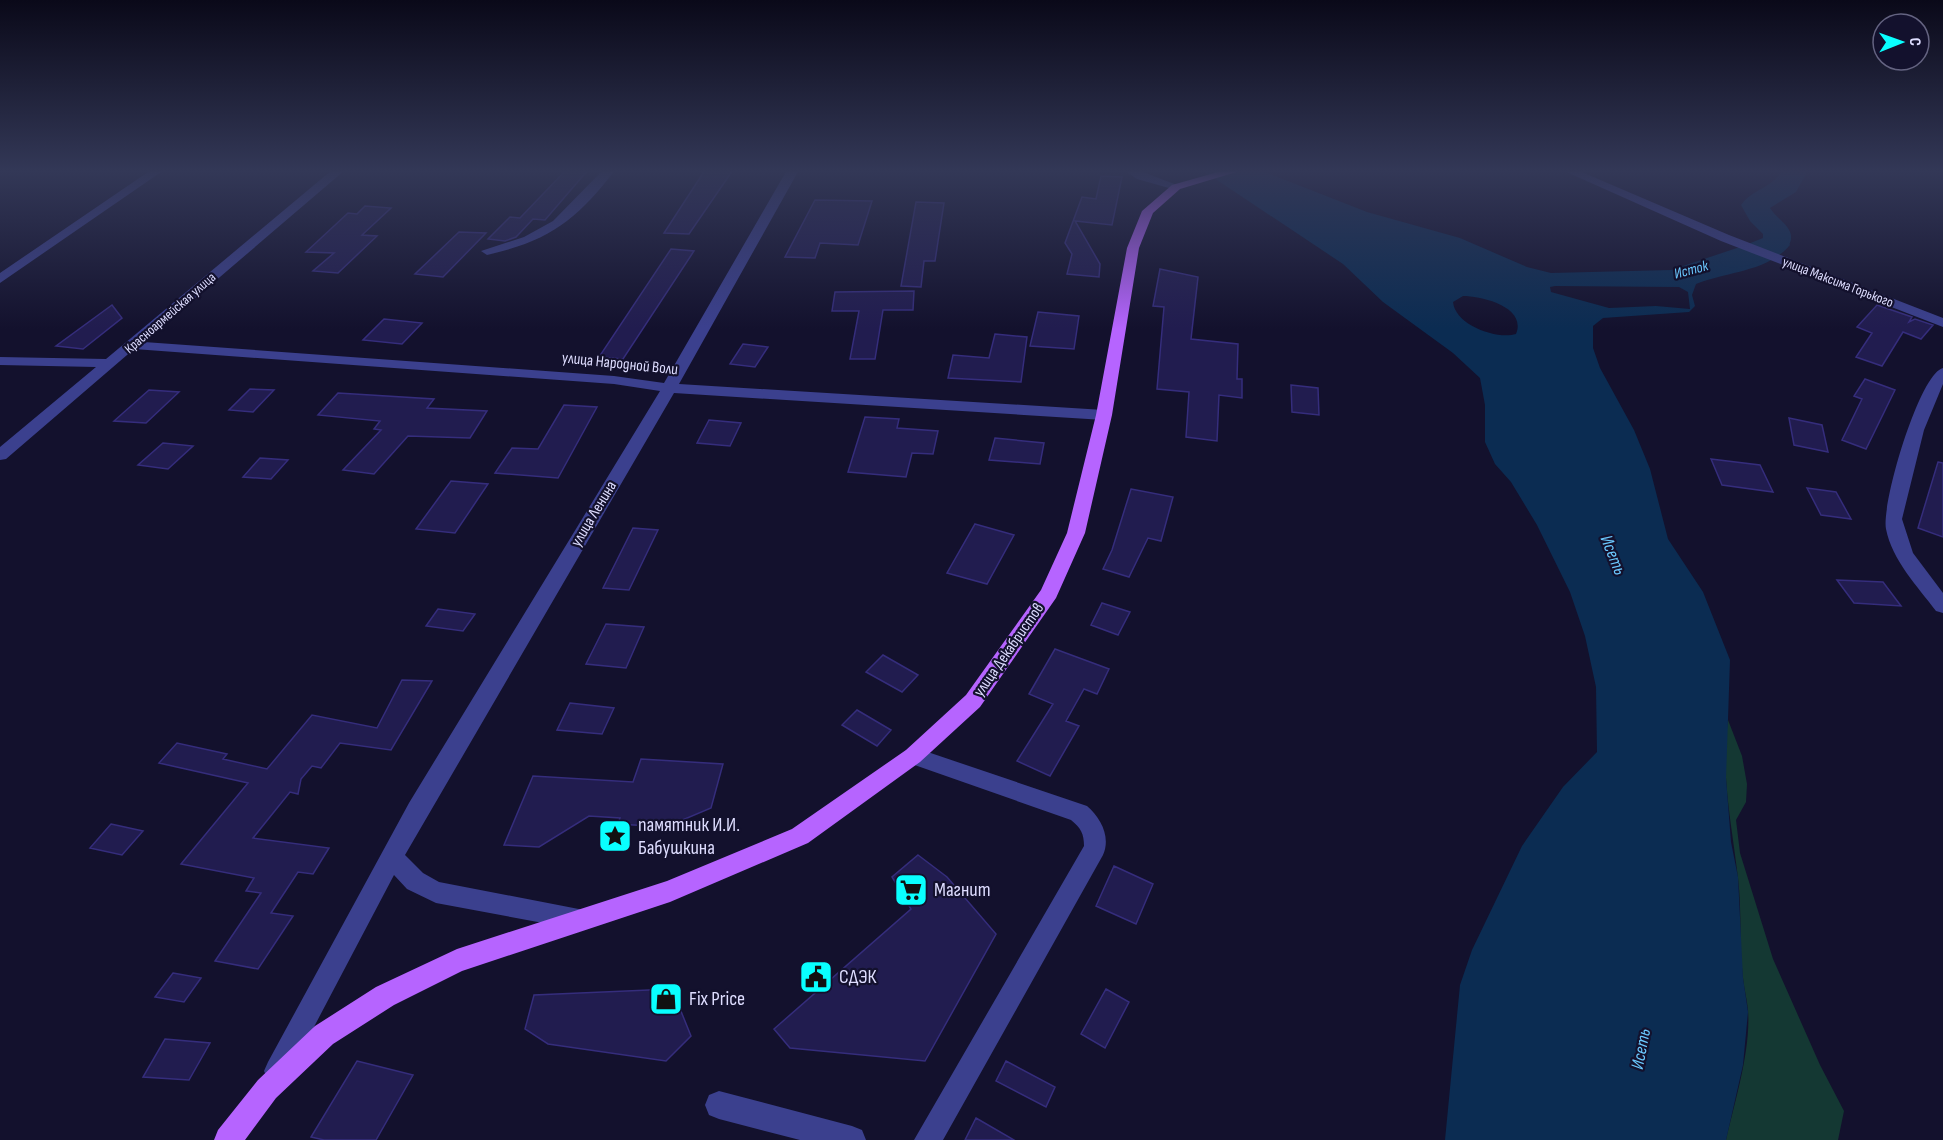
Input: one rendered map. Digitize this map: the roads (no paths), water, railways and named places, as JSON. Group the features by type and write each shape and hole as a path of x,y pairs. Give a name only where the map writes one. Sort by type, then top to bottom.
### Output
{"main road":[{"name":"улица Декабристов","path":"267,1089 324,1035 385,996 457,961 670,891 800,836 914,756 974,700 1049,593 1076,533 1104,415 1133,248 1143,223"},
{"path":"228,1140 267,1089"}],"street":[{"path":"0,279 81,223"},
{"name":"Красноармейская улица","path":"0,455 276,223"},
{"path":"487,251 521,245 556,228 560,223"},
{"name":"улица Ленина","path":"267,1089 417,810 669,388 763,223"},
{"name":"улица Максима Горького","path":"1691,223 1943,323"},
{"name":"улица Народной Воли","path":"132,345 614,381 669,388 1104,415"},
{"path":"0,361 111,363"},
{"path":"1943,372 1926,399 1907,457 1893,519 1900,543 1916,571 1943,606"},
{"path":"914,756 1079,813 1089,821 1096,836 1095,848 928,1140"},
{"path":"392,857 415,881 436,892 581,919"},
{"path":"718,1105 852,1140"}],"water":[{"name":"Исеть","path":"1282,223 1407,223 1460,238 1527,267 1551,273 1671,270 1761,240 1771,233 1784,234 1790,245 1781,254 1759,266 1696,284 1692,295 1695,306 1689,312 1603,318 1593,326 1593,348 1600,368 1634,430 1650,469 1668,539 1703,592 1730,660 1726,778 1731,842 1738,877 1743,978 1748,1012 1743,1065 1726,1140 1445,1140 1460,985 1472,950 1522,846 1563,787 1597,752 1596,687 1585,636 1570,592 1537,525 1511,482 1495,464 1485,442 1485,405 1480,378 1453,353 1383,302 1343,264","holes":["1550,287 1679,287 1688,292 1690,309 1656,306 1609,308 1551,292","1463,296 1491,301 1509,310 1518,325 1516,334 1488,333 1461,318 1453,302"]}],"waterway":[{"name":"Исток","path":"1734,260 1777,242 1777,232 1768,223"}],"place":[{"name":"памятник И.И. Бабушкина","path":"615,836"},
{"name":"Магнит","path":"911,890"},
{"name":"СДЭК","path":"816,977"},
{"name":"Fix Price","path":"666,999"}]}
